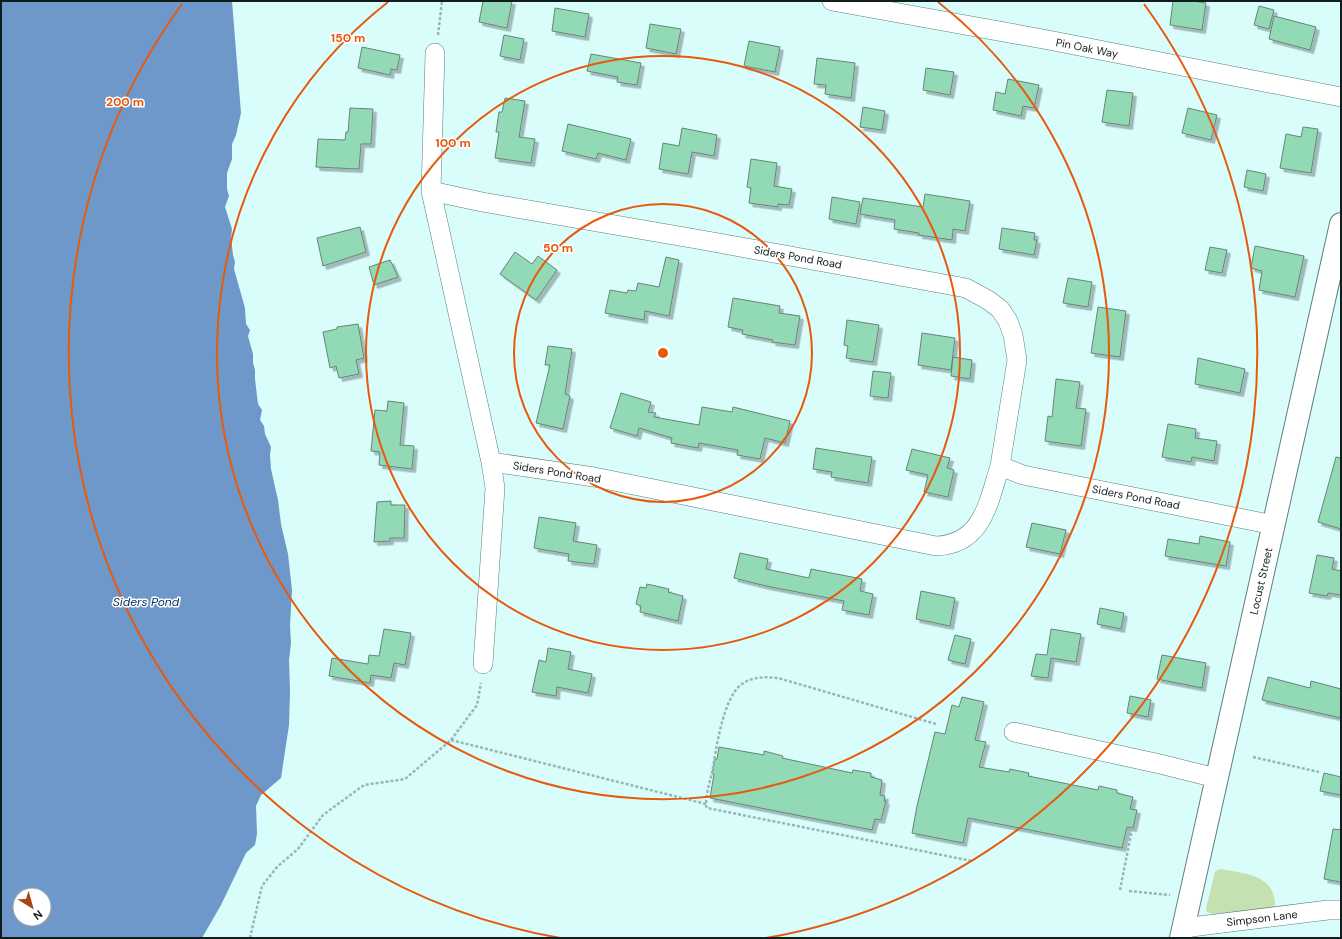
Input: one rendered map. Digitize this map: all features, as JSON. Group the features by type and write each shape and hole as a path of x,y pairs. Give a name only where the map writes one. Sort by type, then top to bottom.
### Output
{"highway":[{"name":"Locust Street","path":"1182,933 1341,224"}],"street":[{"name":"Pin Oak Way","path":"832,1 1043,39 1341,97"},
{"path":"435,53 431,191 491,462 495,488 483,664"},
{"name":"Siders Pond Road","path":"431,191 482,202 966,288 988,300 1000,309 1008,321 1013,335 1017,360 1000,466 985,514 970,534 959,541 947,545 936,546 594,477 491,462"},
{"name":"Siders Pond Road","path":"1000,466 1023,474 1274,525"},
{"path":"1014,732 1160,764 1216,778"},
{"name":"Simpson Lane","path":"1182,933 1328,910 1341,910"}],"path":[{"path":"435,53 442,1"},
{"path":"250,938 262,886 277,867 298,849 323,815 364,785 405,779 451,740 477,705 483,664"},
{"path":"706,804 719,732 725,713 731,697 741,684 752,678 778,678 936,724"},
{"path":"451,740 706,804 707,808 972,861"},
{"path":"1253,757 1319,772"},
{"path":"1120,890 1132,829"},
{"path":"1129,891 1171,895"}],"green space":[{"path":"1221,869 1253,876 1267,883 1274,897 1275,905 1273,909 1213,914 1207,912 1206,909 1215,872"}],"water":[{"name":"Siders Pond","path":"1,1 232,1 241,113 236,135 232,144 232,159 227,173 227,189 229,196 225,207 232,229 231,238 235,262 234,269 245,308 246,324 250,330 248,336 253,354 258,404 262,410 260,420 264,426 265,434 271,447 271,469 288,554 292,590 290,626 291,643 289,660 289,725 281,778 261,795 256,806 257,834 255,845 246,853 221,905 202,938 1,938"}],"building":[{"path":"483,1 512,1 507,28 479,22"},
{"path":"1173,1 1193,1 1206,3 1202,30 1170,25"},
{"path":"1259,6 1274,10 1269,29 1254,25"},
{"path":"555,8 589,14 585,37 552,31"},
{"path":"1274,16 1316,27 1310,50 1269,39"},
{"path":"650,24 681,29 676,54 646,48"},
{"path":"504,35 524,39 520,60 500,56"},
{"path":"749,41 780,47 775,72 744,66"},
{"path":"362,47 400,55 397,70 391,69 390,75 358,68"},
{"path":"591,54 641,63 637,85 617,82 618,77 587,71"},
{"path":"817,58 855,63 851,98 825,94 826,85 814,84"},
{"path":"926,68 954,72 950,95 923,90"},
{"path":"1008,79 1039,85 1034,108 1023,106 1021,116 993,110 996,92 1005,94"},
{"path":"1107,90 1133,93 1129,126 1102,122"},
{"path":"505,98 525,101 519,137 535,139 531,163 495,158 499,132 496,132 499,112 502,112"},
{"path":"863,107 885,111 882,130 860,127"},
{"path":"350,108 373,109 371,144 361,144 359,169 316,167 318,139 345,140 346,132 348,132"},
{"path":"1188,108 1217,115 1211,140 1182,133"},
{"path":"568,124 631,139 626,160 598,153 596,159 562,151"},
{"path":"1303,127 1318,129 1311,173 1280,168 1286,134 1301,137"},
{"path":"682,128 717,135 714,156 692,152 688,174 659,169 663,143 679,146"},
{"path":"751,159 777,163 774,186 792,189 789,205 778,204 778,207 749,203 751,188 747,187"},
{"path":"1247,170 1266,174 1263,191 1244,187"},
{"path":"925,194 970,201 965,231 953,229 952,240 919,235 919,233 894,229 895,220 860,214 863,198 923,207"},
{"path":"832,197 860,202 856,224 829,219"},
{"path":"360,227 366,252 323,266 317,238"},
{"path":"1002,228 1035,233 1034,240 1037,240 1034,255 999,249"},
{"path":"1255,246 1304,256 1295,297 1259,290 1262,271 1251,268"},
{"path":"1210,247 1227,250 1222,273 1205,270"},
{"path":"515,252 532,264 538,256 557,270 536,300 500,274"},
{"path":"666,257 679,260 669,316 645,311 644,320 605,313 610,290 627,293 628,290 636,291 638,283 659,287"},
{"path":"390,260 398,277 374,285 369,267"},
{"path":"1068,278 1092,282 1088,307 1063,303"},
{"path":"733,298 780,306 779,313 800,316 795,345 772,342 773,340 742,334 743,330 728,327"},
{"path":"1098,307 1126,311 1120,357 1091,353"},
{"path":"847,320 879,325 873,362 846,358 848,346 844,345"},
{"path":"358,324 364,358 356,360 359,374 339,378 336,366 330,368 323,332 337,329 337,327"},
{"path":"922,333 955,338 951,370 918,365"},
{"path":"548,346 572,349 565,394 570,396 563,429 536,423 550,365 545,365"},
{"path":"953,357 972,360 970,379 951,376"},
{"path":"1198,358 1245,369 1240,393 1195,384"},
{"path":"873,371 891,373 888,398 870,396"},
{"path":"1056,379 1080,382 1076,408 1086,409 1081,446 1045,441 1048,416 1052,417"},
{"path":"621,393 651,402 648,412 656,413 654,417 699,425 702,407 732,412 733,407 790,421 785,443 765,438 760,459 737,455 738,450 699,443 698,448 671,443 672,438 639,428 637,436 610,428"},
{"path":"388,401 404,403 400,445 414,446 412,469 379,465 380,452 371,451 375,410 387,411"},
{"path":"1168,424 1196,429 1195,438 1217,441 1214,461 1192,457 1191,462 1162,457"},
{"path":"816,448 872,457 868,483 831,477 832,472 813,469"},
{"path":"912,449 950,458 947,468 954,470 948,497 924,492 928,475 906,470"},
{"path":"1336,457 1341,458 1341,529 1318,522"},
{"path":"391,501 391,505 405,505 404,538 390,538 390,541 374,542 377,502"},
{"path":"539,517 576,523 573,541 597,545 594,564 568,561 569,554 534,548"},
{"path":"1032,523 1066,530 1060,554 1026,547"},
{"path":"1200,536 1230,542 1226,566 1165,556 1168,539 1199,544"},
{"path":"740,553 768,559 766,569 809,578 811,569 862,579 860,591 873,594 869,615 842,610 844,601 766,586 734,578"},
{"path":"1317,555 1334,558 1332,569 1341,571 1341,595 1328,593 1327,596 1309,593"},
{"path":"647,584 669,589 668,592 683,596 678,621 640,612 641,606 636,604 640,587 646,588"},
{"path":"921,591 955,598 950,626 916,619"},
{"path":"1100,608 1124,613 1121,629 1097,624"},
{"path":"384,629 411,633 405,665 394,663 391,678 371,675 370,683 329,676 332,658 368,664 369,655 379,656"},
{"path":"1051,629 1081,634 1076,662 1051,658 1048,678 1031,676 1036,654 1047,655"},
{"path":"955,635 971,639 965,664 948,660"},
{"path":"548,648 571,652 568,669 592,674 588,693 557,687 556,696 532,692 539,660 546,662"},
{"path":"1162,655 1206,663 1202,688 1157,679"},
{"path":"1268,677 1310,688 1311,681 1341,689 1341,718 1262,700"},
{"path":"1130,696 1151,700 1148,717 1127,713"},
{"path":"962,697 984,702 975,740 986,742 979,767 1009,772 1010,769 1029,773 1028,776 1098,790 1099,786 1117,790 1117,793 1133,797 1130,809 1137,810 1133,828 1127,827 1122,848 968,818 963,843 912,833 935,732 945,734 952,705 959,707"},
{"path":"719,747 764,755 764,751 783,756 782,758 852,773 853,770 871,773 871,777 882,780 880,795 885,796 884,801 886,801 881,820 875,819 872,830 710,798 714,774 712,774"},
{"path":"1324,773 1341,777 1341,795 1320,791"},
{"path":"1333,829 1341,830 1341,882 1324,879"}]}
